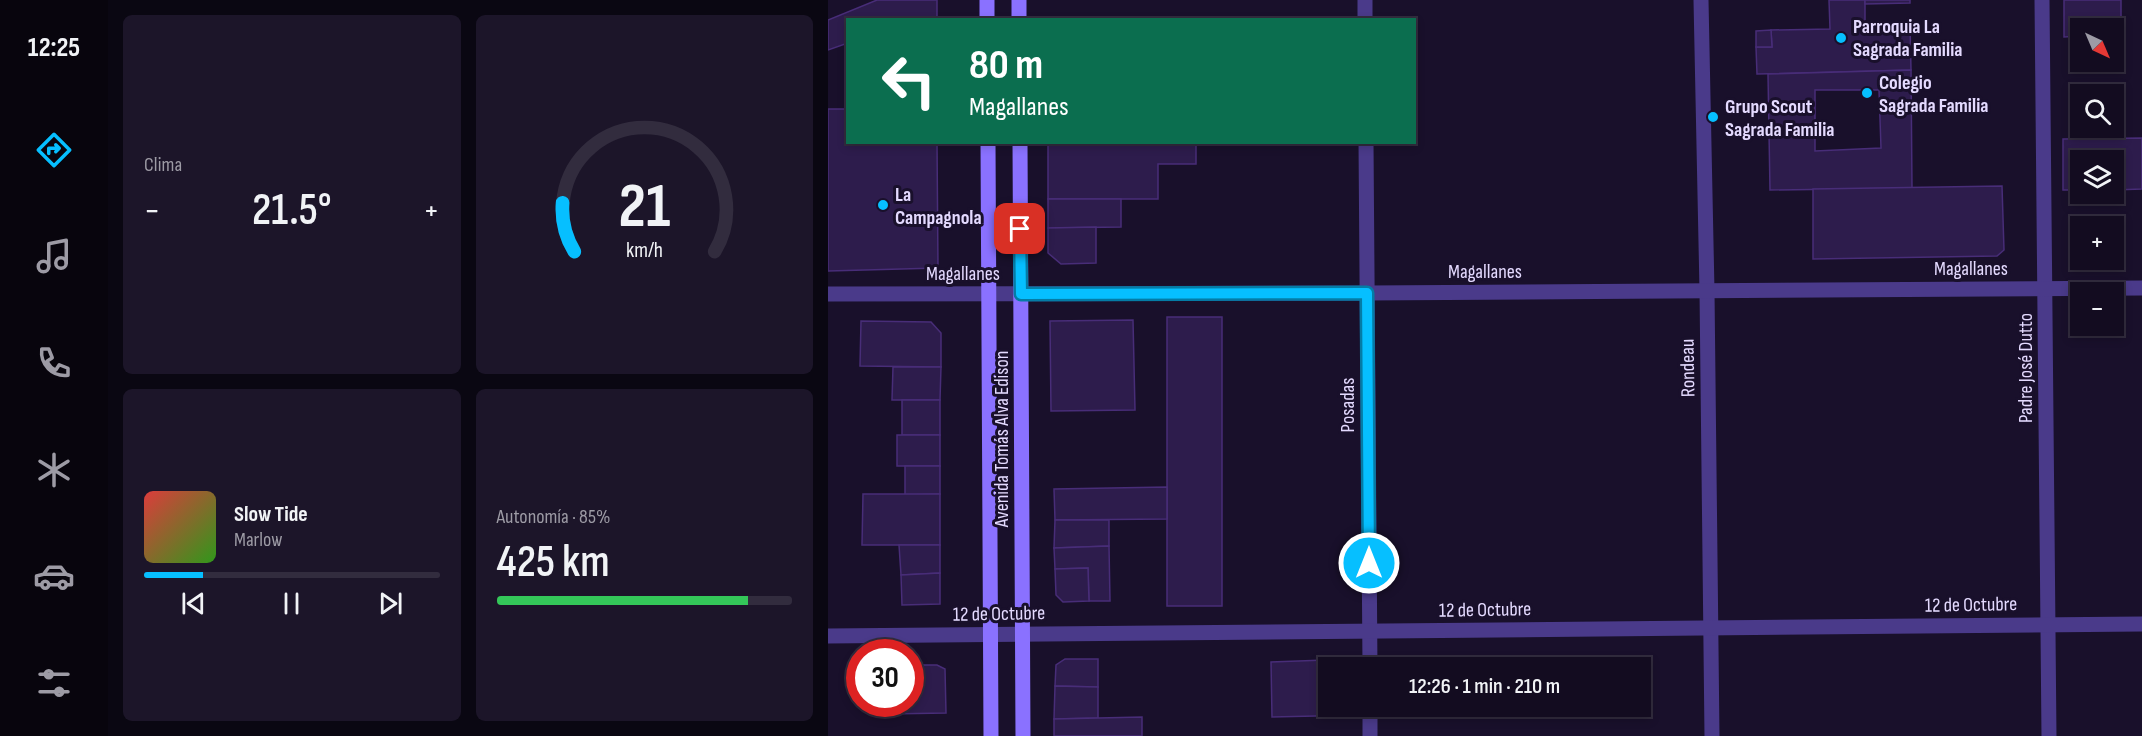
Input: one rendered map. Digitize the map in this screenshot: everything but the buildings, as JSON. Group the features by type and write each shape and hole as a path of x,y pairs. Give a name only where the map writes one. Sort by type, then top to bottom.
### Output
{"main road":[{"path":"987,0 987,18"},
{"path":"1019,0 1019,18"},
{"name":"Avenida Tomás Alva Edison","path":"988,144 991,736"},
{"name":"Avenida Tomás Alva Edison","path":"1020,144 1023,736"}],"street":[{"path":"1365,0 1365,18"},
{"name":"Rondeau","path":"1701,0 1712,736"},
{"name":"Padre José Dutto","path":"2042,0 2049,736"},
{"name":"Posadas","path":"1366,144 1370,657"},
{"name":"Magallanes","path":"828,294 2142,288"},
{"name":"12 de Octubre","path":"828,636 2142,624"},
{"path":"1370,717 1370,736"}],"place":[{"name":"Parroquia La Sagrada Familia","path":"1841,38"},
{"name":"Colegio Sagrada Familia","path":"1867,93"},
{"name":"Grupo Scout Sagrada Familia","path":"1713,117"},
{"name":"La Campagnola","path":"883,205"}],"route":[{"path":"1020,229 1021,294 1367,293 1369,563"}]}
